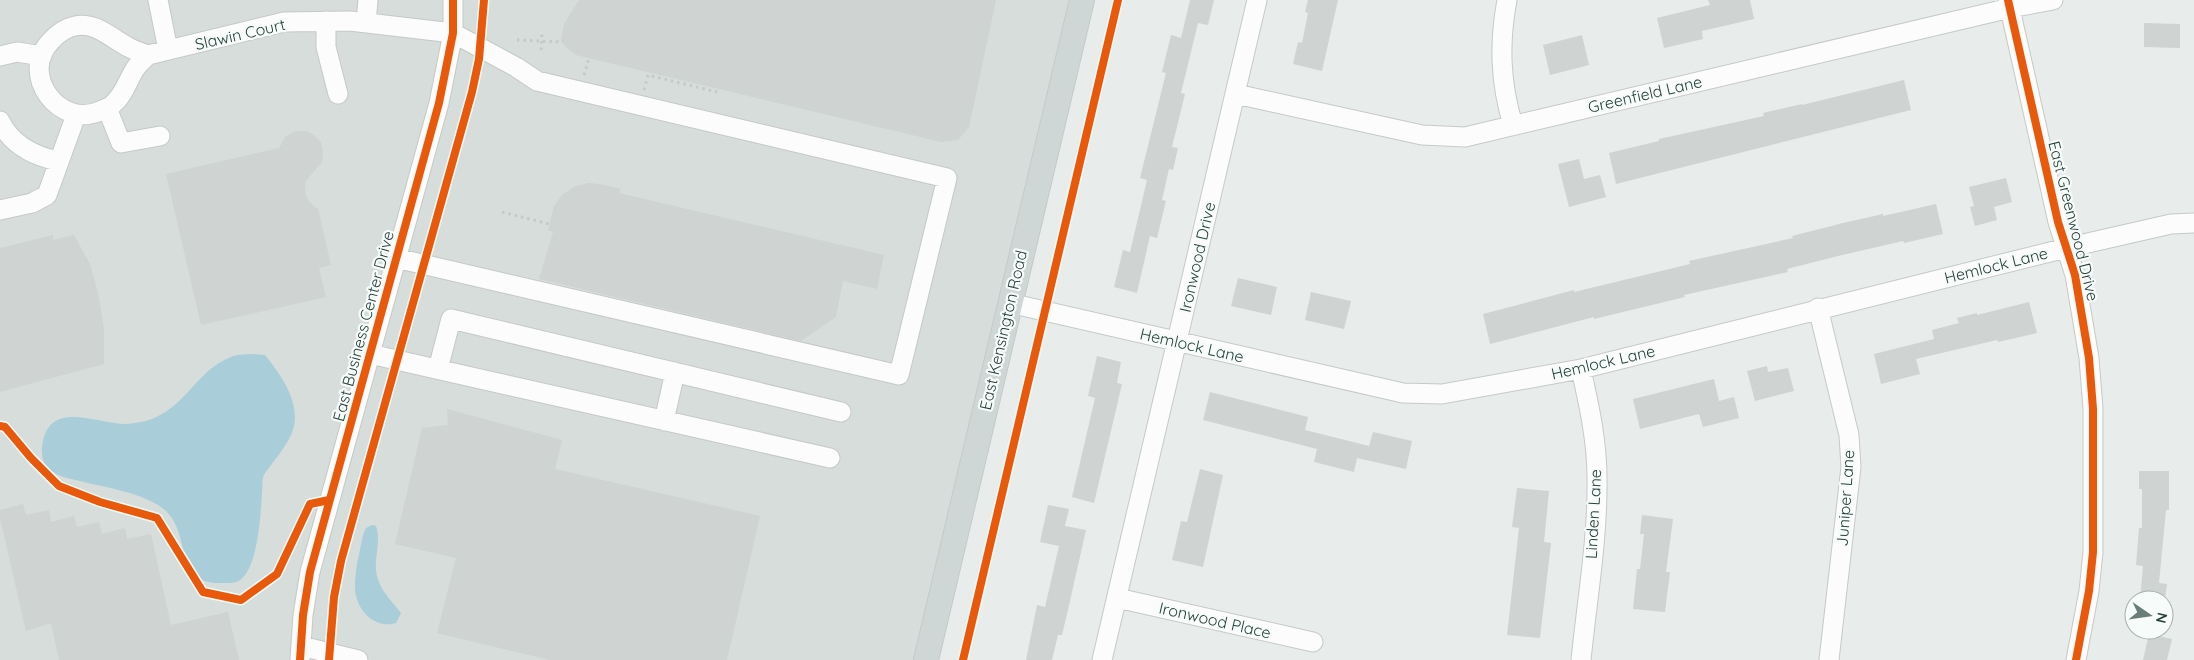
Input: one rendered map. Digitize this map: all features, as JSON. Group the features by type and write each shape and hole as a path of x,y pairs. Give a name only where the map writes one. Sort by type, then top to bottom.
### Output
{"main road":[{"name":"East Kensington Road","path":"926,660 1082,0"}],"street":[{"path":"158,0 168,50"},
{"path":"366,22 368,0"},
{"name":"East Business Center Drive","path":"300,653 303,615 310,572 439,103 453,33 453,0"},
{"name":"Ironwood Drive","path":"1102,660 1257,0"},
{"path":"1507,0 1503,20 1501,73 1505,98 1513,124"},
{"name":"Greenfield Lane","path":"1236,94 1422,135 1465,137 2009,4 2053,0"},
{"name":"East Greenwood Drive","path":"2009,4 2058,222 2075,275 2081,303 2093,409 2093,552 2089,591 2076,660"},
{"path":"326,21 326,47 338,94"},
{"name":"Slawin Court","path":"148,55 284,22 366,22 453,33"},
{"path":"76,25 95,27 130,49 148,55 136,68 123,92 113,105 92,114 76,115 60,108 47,95 39,78 42,56 46,46 60,32 76,25"},
{"path":"396,258 899,375 947,178 537,82 516,67 453,33"},
{"path":"0,56 17,52 42,56"},
{"path":"107,108 121,143 160,136"},
{"path":"0,210 32,203 47,195 76,115"},
{"path":"0,121 4,128 26,150 42,158 58,161"},
{"name":"Hemlock Lane","path":"1009,303 1403,393 1442,394 1581,369 1818,308 2066,248 2172,224 2194,222"},
{"name":"Juniper Lane","path":"1818,308 1849,435 1851,467 1829,660"},
{"path":"438,369 450,319 841,412"},
{"path":"370,354 830,458"},
{"name":"Linden Lane","path":"1580,660 1597,502 1595,445 1581,369"},
{"path":"664,421 675,372"},
{"name":"Ironwood Place","path":"1118,598 1313,642"},
{"path":"300,653 358,660"}],"path":[{"path":"541,50 542,33"},
{"path":"517,40 563,42"},
{"path":"641,106 648,75 717,92"},
{"path":"502,212 549,224"}],"shaded area":[{"path":"0,0 1073,0 917,660 0,660"}],"water":[{"path":"265,355 278,372 289,392 295,414 291,435 286,445 264,475 255,552 246,574 240,580 229,583 217,583 202,580 193,573 187,564 176,527 169,515 158,505 113,488 63,477 51,471 45,464 42,447 46,432 53,423 62,418 86,418 124,424 146,421 171,408 219,363 233,356"},
{"path":"372,525 376,526 378,535 377,577 383,590 401,613 396,623 380,623 366,615 361,609 356,593 356,573 363,535 366,528"}],"building":[{"path":"579,0 996,0 969,127 958,140 941,142 576,55 561,40 564,24"},
{"path":"1190,0 1214,0 1208,25 1198,23 1181,93 1185,94 1172,147 1178,148 1173,170 1169,169 1162,200 1166,201 1157,238 1150,236 1137,293 1114,287 1123,250 1130,252 1147,180 1140,178 1166,73 1162,72 1171,35 1181,38"},
{"path":"1308,0 1338,0 1322,71 1293,64 1298,42 1302,43 1308,13 1305,12"},
{"path":"1708,0 1750,0 1754,19 1702,31 1703,39 1664,48 1657,18 1710,5"},
{"path":"2144,23 2180,24 2180,48 2144,47"},
{"path":"1582,35 1589,65 1550,75 1543,45"},
{"path":"1904,80 1911,110 1616,184 1609,153 1659,141 1659,139 1764,116 1763,113"},
{"path":"295,131 306,131 315,136 321,142 323,152 322,162 306,181 305,192 309,202 318,209 331,265 319,268 326,297 201,325 166,174 279,148 285,137"},
{"path":"1579,159 1584,179 1600,175 1606,197 1569,207 1558,164"},
{"path":"2006,178 2012,202 1994,207 1997,220 1975,226 1970,207 1974,206 1969,187"},
{"path":"588,183 621,189 619,193 884,255 877,289 843,281 836,317 801,341 539,279 553,232 548,230 554,206 562,195 574,187"},
{"path":"1936,204 1943,234 1838,256 1787,269 1788,272 1684,295 1685,297 1594,319 1594,317 1490,344 1483,314 1574,290 1574,292 1690,264 1689,261 1793,238 1792,236 1843,223"},
{"path":"53,235 53,240 74,235 90,264 99,297 104,330 104,364 0,392 0,248"},
{"path":"1238,278 1277,287 1271,315 1231,306"},
{"path":"1311,292 1351,301 1344,329 1305,320"},
{"path":"2029,302 2037,333 1998,342 1997,340 1916,359 1920,374 1881,384 1874,354 1934,339 1932,330 1959,323 1957,318"},
{"path":"1097,356 1121,362 1117,383 1122,384 1094,503 1072,497 1095,398 1088,396"},
{"path":"1767,366 1768,372 1788,368 1794,391 1755,401 1747,371"},
{"path":"1714,379 1719,401 1734,397 1739,418 1703,427 1699,414 1640,429 1633,399"},
{"path":"1210,392 1308,417 1305,430 1369,446 1373,432 1412,441 1406,469 1357,458 1354,472 1314,462 1317,449 1203,420"},
{"path":"447,409 562,440 555,469 760,516 727,660 550,660 437,633 456,558 395,544 422,428 448,425"},
{"path":"1200,469 1223,475 1203,567 1172,560 1181,521 1187,522"},
{"path":"2139,471 2169,471 2169,510 2166,510 2159,583 2167,584 2166,590 2141,590 2143,566 2136,565 2139,528 2142,528 2142,489 2139,489"},
{"path":"1517,488 1549,491 1544,542 1551,543 1540,638 1507,635 1519,528 1512,527"},
{"path":"23,504 26,515 49,510 51,522 74,516 77,527 99,522 102,534 125,528 127,539 151,534 171,625 228,612 239,660 59,660 51,623 26,631 0,518 0,510"},
{"path":"1048,505 1069,509 1065,526 1086,530 1062,635 1058,635 1052,660 1026,660 1037,605 1045,607 1059,546 1040,542"},
{"path":"1642,515 1673,519 1666,572 1670,572 1665,612 1633,609 1637,569 1640,569 1644,534 1640,534"},
{"path":"2148,640 2172,640 2167,660 2143,660"}],"cycle path":[{"path":"300,660 303,615 310,572 439,103 453,33 453,0"},
{"path":"329,660 334,597 341,561 472,92 479,59 484,0"},
{"path":"963,660 1118,0"},
{"path":"2008,0 2058,222 2075,275 2089,358 2093,409 2093,552 2089,591 2076,660"},
{"path":"0,426 5,427 31,458 59,486 100,502 157,518 203,592 241,600 277,574 310,504 329,500"}]}
